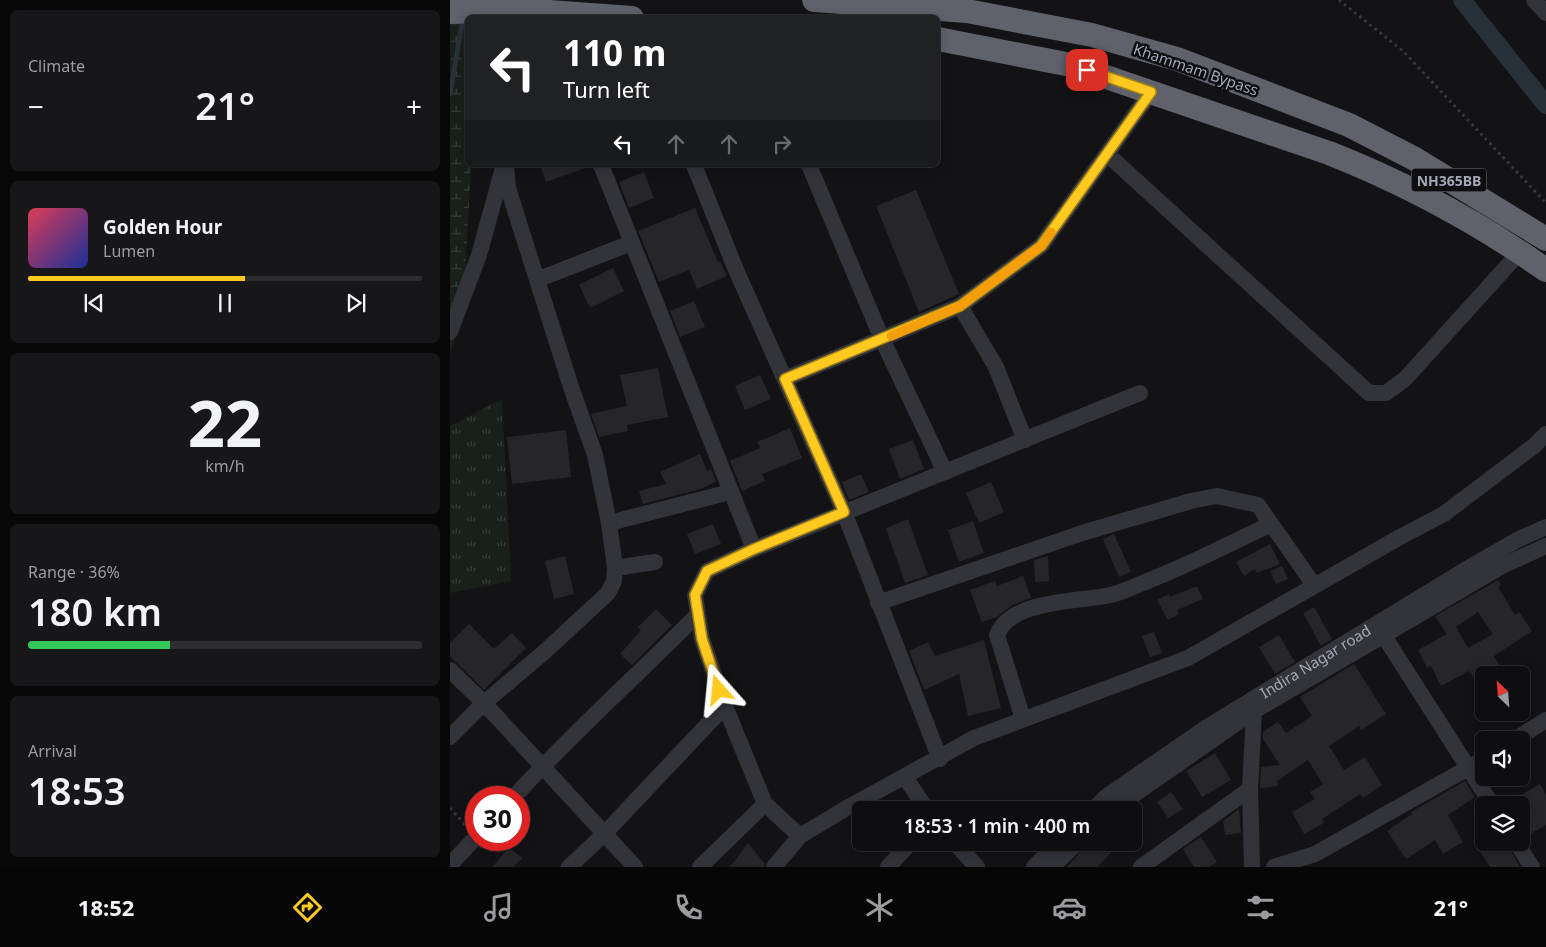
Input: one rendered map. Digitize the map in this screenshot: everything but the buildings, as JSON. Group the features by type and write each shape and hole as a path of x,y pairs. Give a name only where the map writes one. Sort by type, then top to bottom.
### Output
{"highway":[{"name":"Khammam Bypass","path":"814,0 967,11 1092,35 1177,59 1349,125 1415,159 1546,239"},
{"path":"450,12 572,15"},
{"name":"NH365BB","path":"940,39 1072,65 1330,153 1370,169 1418,193 1520,252 1546,270"}],"street":[{"path":"1534,0 1546,14"},
{"path":"785,379 960,306 1041,246 1151,92"},
{"path":"1107,154 1369,394 1386,393 1405,379 1520,252"},
{"path":"450,332 479,254 504,167"},
{"path":"450,737 484,703 542,654 608,592 614,581 615,568 609,523 595,455 571,387 508,188 505,167"},
{"path":"602,167 754,549"},
{"path":"695,167 736,270 844,512 940,759"},
{"path":"810,167 882,339 945,472"},
{"path":"538,279 631,243"},
{"path":"960,306 996,366 1025,440"},
{"path":"800,836 766,804 725,706 702,639 695,595 707,571 754,549 844,512 1140,393"},
{"path":"774,867 800,836 845,809 940,759 974,738 1188,658 1314,585 1444,514 1534,446 1546,434"},
{"path":"609,523 730,492"},
{"path":"878,603 1082,533 1191,501 1217,496 1258,505 1314,585"},
{"path":"1023,719 997,635 1001,626 1010,617 1047,604 1113,595 1176,570 1271,524"},
{"name":"Indira Nagar road","path":"1102,801 1207,727 1465,570 1520,539 1546,527"},
{"name":"Indira Nagar road","path":"1127,801 1254,711 1502,566 1546,546"},
{"path":"615,568 655,562"},
{"path":"524,786 698,614"},
{"path":"1384,636 1475,760"},
{"path":"450,670 484,703 541,767 605,833 634,867"},
{"path":"570,867 605,833 725,706"},
{"path":"1252,867 1250,788 1254,711"},
{"path":"1528,731 1546,720"},
{"path":"1274,867 1315,854 1475,764"},
{"path":"905,777 921,801"},
{"path":"1141,867 1250,788"},
{"path":"700,867 766,804"},
{"path":"450,865 465,849"},
{"path":"888,867 903,851"},
{"path":"962,851 977,867"},
{"path":"1034,867 1050,851"},
{"path":"1052,867 1069,851"},
{"path":"1522,851 1532,867"}],"path":[{"path":"1339,0 1403,51 1546,203"},
{"path":"450,808 465,824"}],"green space":[{"path":"450,0 509,0 475,15 465,15 465,167 471,167 464,298 450,355"},
{"path":"502,399 511,581 450,593 450,426"}],"waterway":[{"path":"1462,0 1546,105"},
{"path":"450,94 463,18"}],"slow traffic":[{"path":"891,336 960,306 1041,246 1051,232"}],"route":[{"path":"719,690 702,639 695,595 707,571 754,549 844,512 785,379 960,306 1041,246 1151,92 1087,70"}]}
